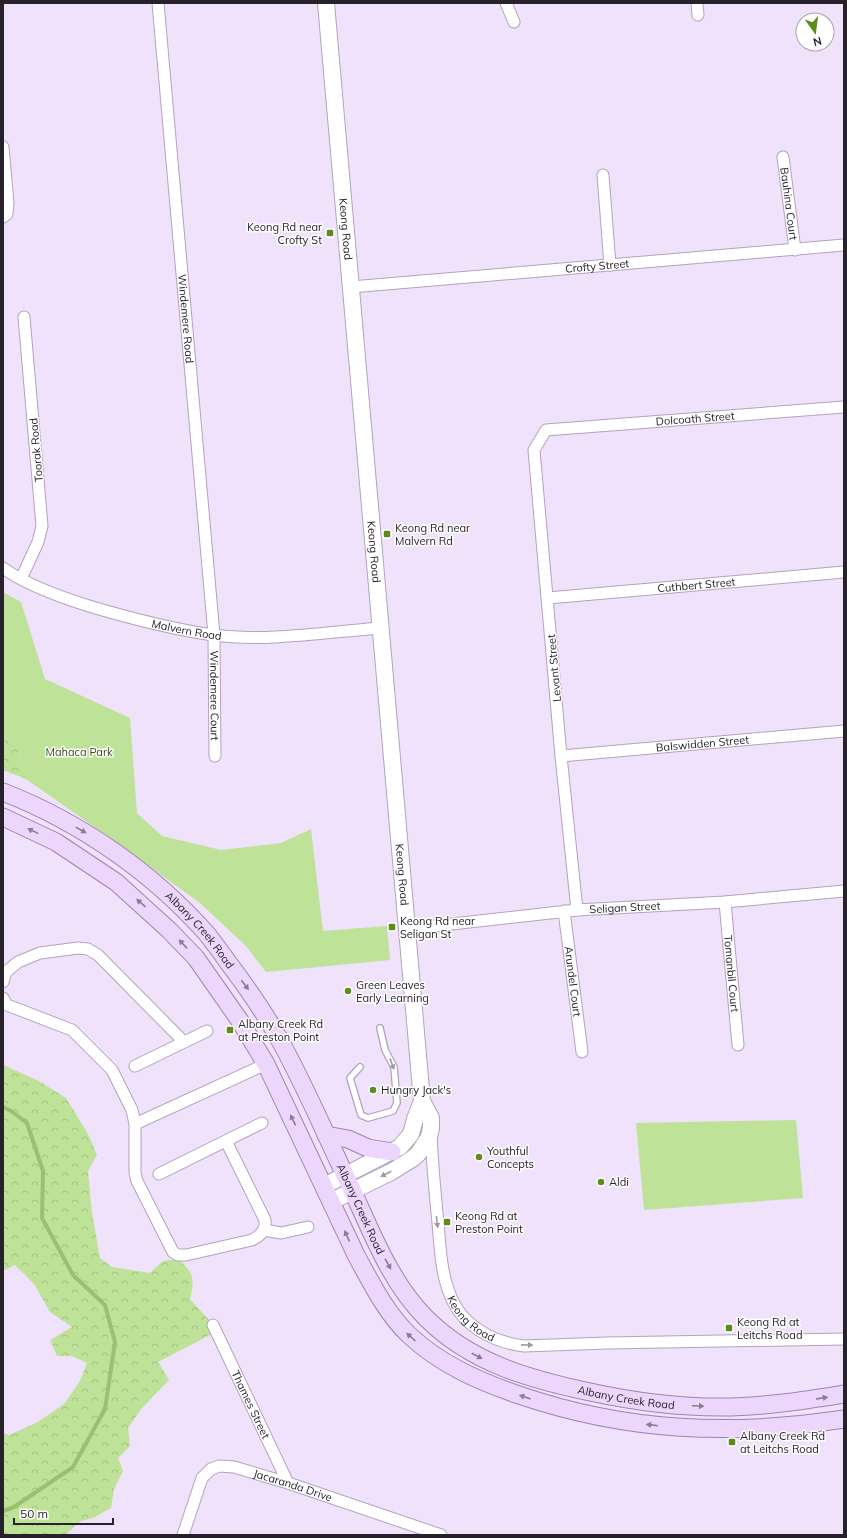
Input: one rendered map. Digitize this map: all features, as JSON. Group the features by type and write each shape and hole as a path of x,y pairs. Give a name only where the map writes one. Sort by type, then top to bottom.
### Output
{"main road":[{"name":"Albany Creek Road","path":"6,793 48,812 88,834 123,858 156,885 208,935 258,1004 292,1062 383,1256 408,1297 438,1330 455,1343 493,1364 529,1377 569,1388 631,1401 728,1407 758,1406 844,1394"},
{"name":"Albany Creek Road","path":"3,817 56,842 116,882 169,930 196,958 240,1021 266,1064 332,1201 357,1257 394,1318 408,1334 426,1350 449,1366 471,1377 538,1402 617,1420 655,1426 756,1429 844,1420"},
{"path":"169,930 185,912"},
{"path":"326,1135 348,1139 368,1148 392,1152"}],"street":[{"name":"Windemere Road","path":"158,3 214,635"},
{"name":"Keong Road","path":"326,3 422,1101 430,1118 440,1244 445,1279 449,1294 455,1306 474,1327 484,1334 510,1344 532,1346 607,1343 844,1339"},
{"path":"506,3 514,22"},
{"path":"697,3 698,15"},
{"path":"3,147 8,203 6,214 3,217"},
{"name":"Bauhina Court","path":"783,157 795,250"},
{"path":"602,175 610,265"},
{"name":"Crofty Street","path":"350,287 844,245"},
{"name":"Toorak Road","path":"21,579 38,542 42,526 24,317"},
{"name":"Dolcoath Street","path":"546,430 844,407"},
{"name":"Levant Street","path":"546,430 534,450 561,756 577,910"},
{"name":"Malvern Road","path":"3,568 21,579 67,599 126,618 214,635 293,636 380,628"},
{"name":"Cuthbert Street","path":"548,598 844,572"},
{"name":"Windemere Court","path":"214,635 214,756"},
{"name":"Balswidden Street","path":"561,756 844,731"},
{"name":"Seligan Street","path":"407,929 564,911 725,902 844,891"},
{"name":"Tomanbil Court","path":"725,902 738,1045"},
{"name":"Arundel Court","path":"564,911 582,1052"},
{"path":"3,982 6,972 18,962 40,953 78,948 88,949 98,955 184,1042"},
{"path":"3,998 7,1005 72,1030 112,1070 132,1110 135,1124 135,1173 173,1252 178,1255 186,1255 252,1240 260,1236 264,1230 264,1220 226,1141"},
{"path":"135,1066 207,1031"},
{"path":"135,1124 266,1064"},
{"name":"Keong Road","path":"324,1186 392,1152 406,1141 411,1134 422,1101"},
{"path":"159,1174 262,1123"},
{"path":"332,1201 404,1165 418,1154 427,1141 431,1128"},
{"name":"Keong Road","path":"406,1141 430,1170 434,1183"},
{"path":"264,1230 281,1233 308,1227"},
{"name":"Thames Street","path":"213,1325 288,1483"},
{"name":"Jacaranda Drive","path":"183,1535 202,1478 211,1469 219,1466 234,1467 288,1483 442,1535"}],"lane":[{"path":"360,1067 350,1078 361,1115 368,1118 393,1110 396,1107 398,1098 394,1067 385,1050 380,1028"}],"green space":[{"name":"Mahaca Park","path":"3,592 21,602 45,679 130,718 137,813 162,836 221,850 281,843 311,829 323,931 387,926 390,960 266,972 246,946 200,903 26,779 17,747 3,735"},
{"path":"3,735 17,747 26,779 3,770"},
{"path":"3,1065 39,1081 66,1098 88,1134 97,1155 88,1171 92,1213 100,1258 112,1267 150,1273 163,1261 178,1259 187,1268 192,1276 193,1281 190,1299 210,1321 210,1335 158,1362 169,1380 142,1408 128,1428 130,1446 118,1458 123,1471 114,1489 111,1508 93,1518 81,1521 65,1535 3,1535 3,1433 9,1435 38,1422 64,1404 80,1381 87,1363 72,1356 57,1356 50,1340 72,1327 50,1312 34,1284 15,1265 3,1271"},
{"path":"796,1120 803,1198 644,1210 636,1123"}],"waterway":[{"path":"3,1107 27,1123 43,1171 42,1218 73,1275 105,1305 115,1342 105,1409 73,1467 14,1507 3,1511"}],"place":[{"name":"Keong Rd near Crofty St","path":"330,233"},
{"name":"Keong Rd near Malvern Rd","path":"387,534"},
{"name":"Keong Rd near Seligan St","path":"392,927"},
{"name":"Green Leaves Early Learning","path":"348,991"},
{"name":"Albany Creek Rd at Preston Point","path":"230,1030"},
{"name":"Hungry Jack's","path":"373,1090"},
{"name":"Youthful Concepts","path":"479,1157"},
{"name":"Aldi","path":"601,1182"},
{"name":"Keong Rd at Preston Point","path":"447,1222"},
{"name":"Keong Rd at Leitchs Road","path":"729,1328"},
{"name":"Albany Creek Rd at Leitchs Road","path":"732,1442"}]}
